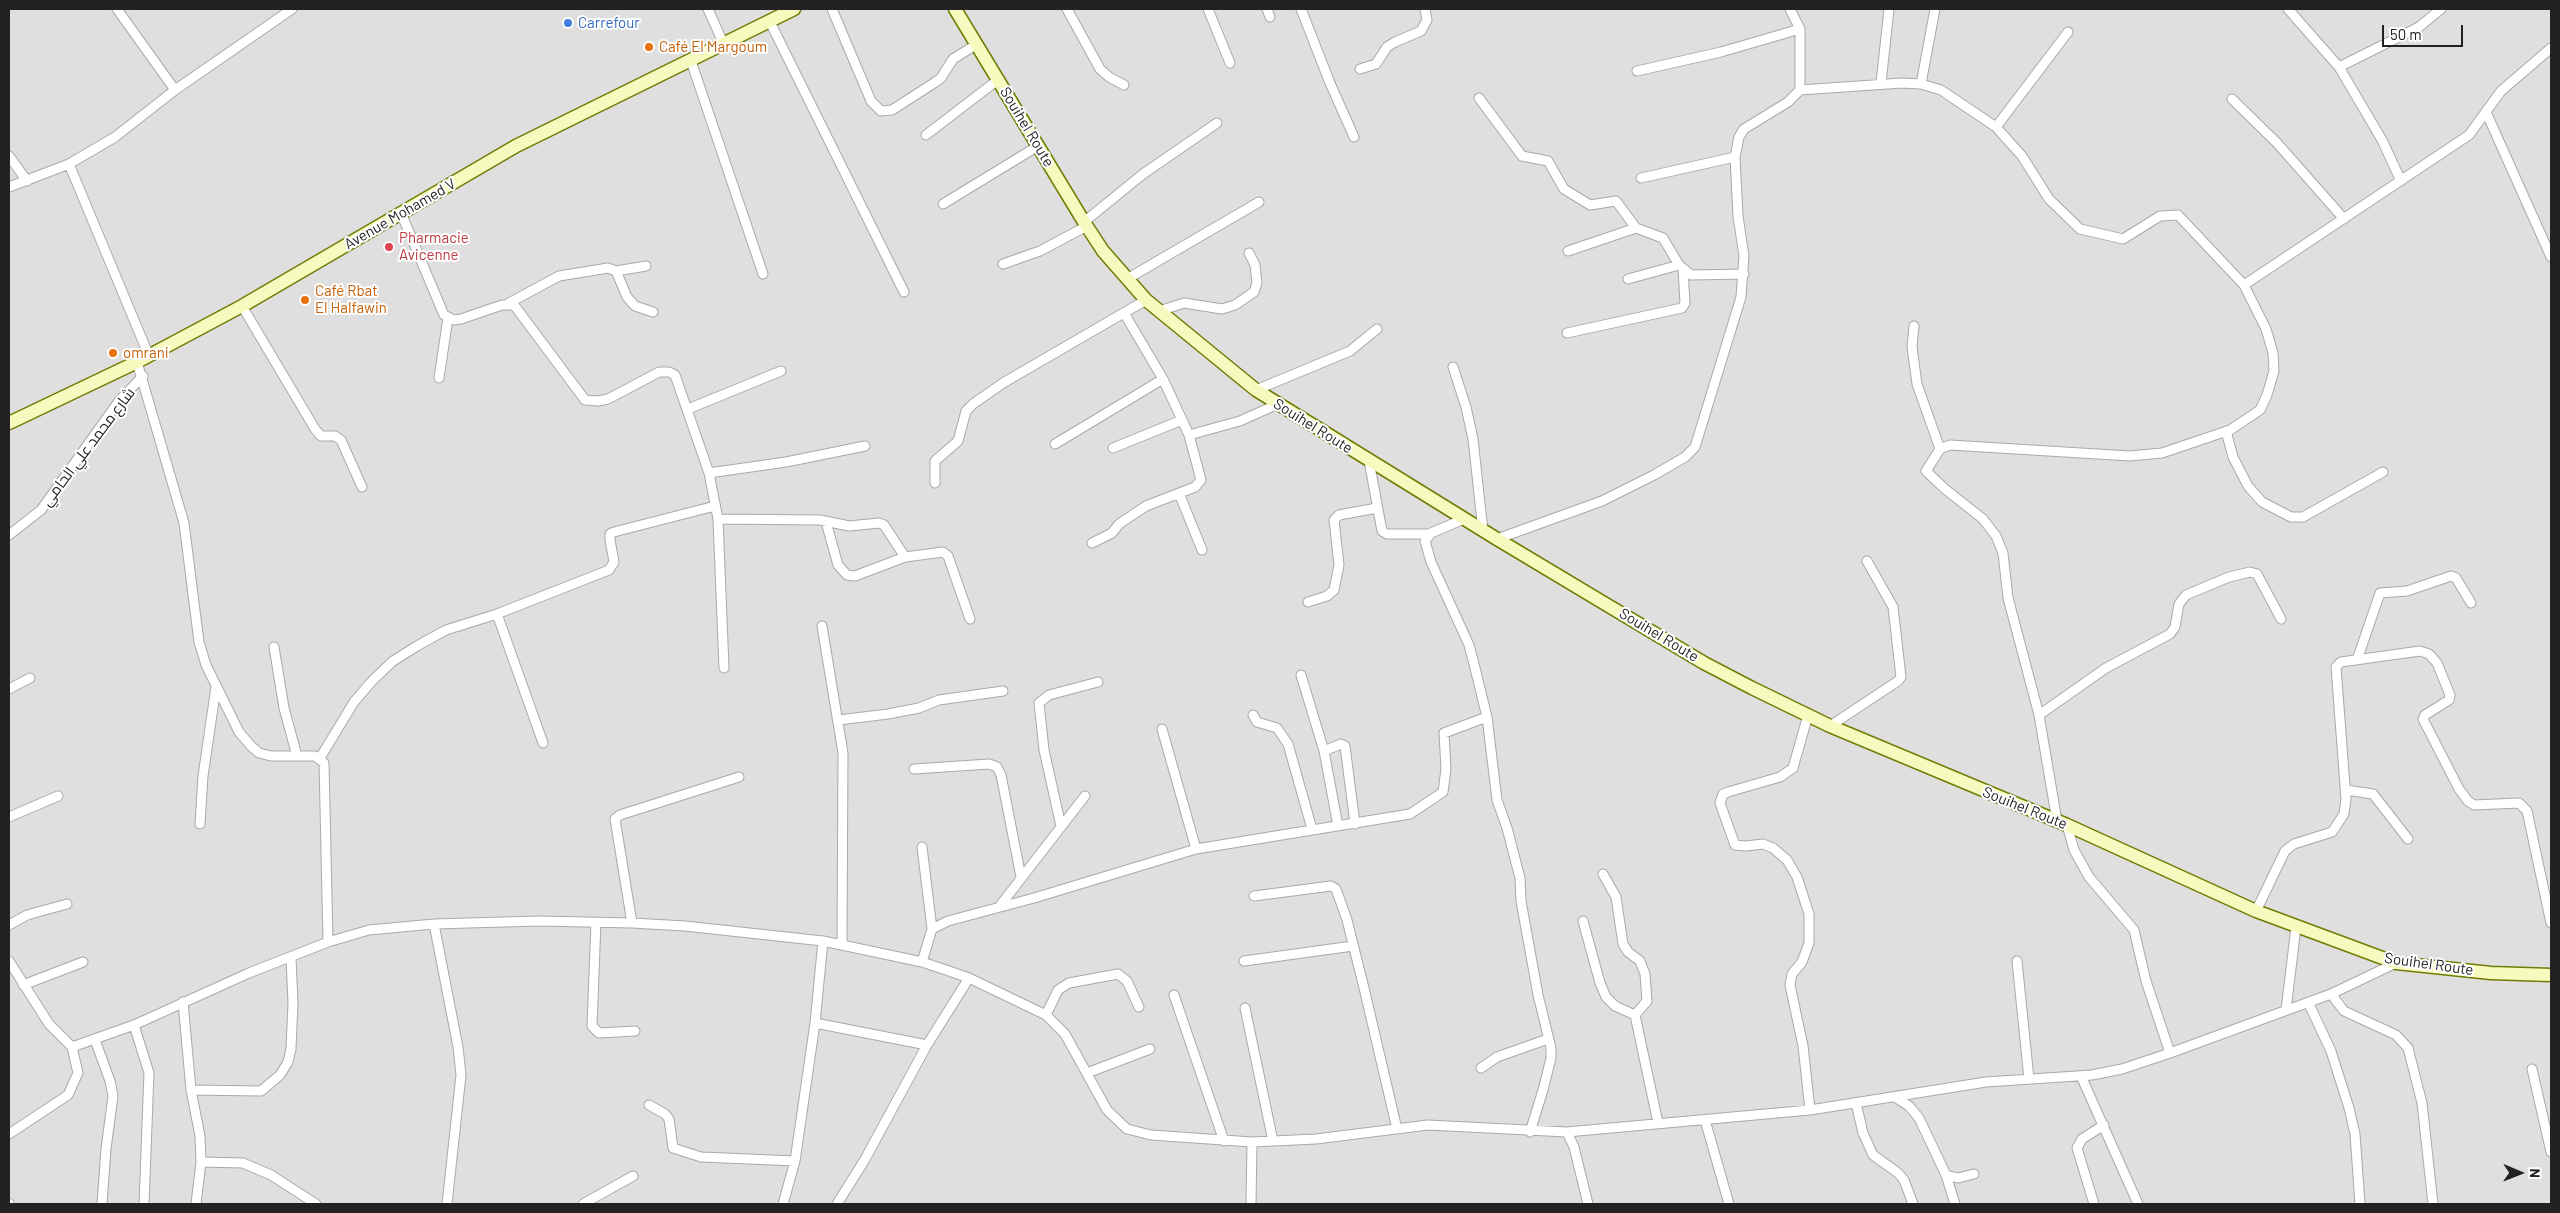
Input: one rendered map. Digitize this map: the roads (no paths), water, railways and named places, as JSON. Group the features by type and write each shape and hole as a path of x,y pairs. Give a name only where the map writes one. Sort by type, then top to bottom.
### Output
{"main road":[{"name":"Avenue Mohamed V","path":"9,423 149,356 242,306 516,146 794,9"},
{"name":"Souihel Route","path":"955,9 999,78 1085,224 1103,251 1146,300 1256,390 1483,531 1704,663 1830,726 2062,823 2256,911 2396,963 2491,973 2551,975"}],"street":[{"path":"118,9 175,90"},
{"path":"9,187 69,164 115,137 175,90 292,9"},
{"path":"708,9 724,45"},
{"path":"832,9 871,101 881,111 892,110 934,83 941,78 951,61 977,44"},
{"path":"1067,9 1100,69 1109,77 1124,85"},
{"path":"1208,9 1230,62"},
{"path":"1301,9 1330,83 1354,137"},
{"path":"1360,69 1376,64 1387,47 1395,42 1421,31 1427,20 1425,9"},
{"path":"1790,9 1800,28 1800,90"},
{"path":"1881,83 1889,9"},
{"path":"1921,84 1935,9"},
{"path":"2288,9 2339,67 2382,140 2401,181"},
{"path":"2339,67 2419,27 2441,9"},
{"path":"770,22 904,292"},
{"path":"1637,71 1721,52 1800,28"},
{"path":"1996,127 2068,32"},
{"path":"2244,285 2469,135 2501,91 2551,48"},
{"path":"691,61 763,274"},
{"path":"926,135 999,78"},
{"path":"1497,539 1602,501 1654,475 1685,457 1695,447 1741,297 1744,274 1735,157 1739,137 1744,129 1788,102 1800,90 1881,83 1921,84 1941,90 1996,127 2022,156 2049,199 2080,229 2123,239 2160,216 2178,215 2244,285 2266,329 2273,353 2274,371 2267,395 2260,410 2226,432 2191,445 2144,456 1950,445 1940,449 1926,471 1945,489 1983,519 1996,536 2003,553 2008,598 2038,714 2062,823 2089,877 2134,930 2146,981 2170,1053"},
{"path":"1479,98 1502,126 1522,156 1544,159 1551,163 1564,189 1594,206 1616,201 1636,228 1663,238 1681,267 1684,303 1682,308 1567,333"},
{"path":"2232,99 2277,143 2344,219"},
{"path":"2486,112 2551,257"},
{"path":"1003,264 1040,252 1085,224 1143,174 1217,123"},
{"path":"943,204 1038,146"},
{"path":"9,156 27,181"},
{"path":"1641,178 1735,157"},
{"path":"69,164 149,356"},
{"path":"1127,279 1259,202"},
{"path":"401,213 444,315 448,318 461,319 508,303 566,273 608,268 616,271 646,266"},
{"path":"1568,251 1636,228"},
{"path":"1159,311 1184,304 1222,310 1235,305 1254,292 1257,283 1255,265 1249,253"},
{"path":"1628,279 1681,267 1698,276 1744,274"},
{"path":"616,271 627,297 634,306 654,312"},
{"path":"935,483 935,461 958,441 966,411 974,404 1003,383 1146,300"},
{"path":"508,303 514,306 523,316 585,400 598,401 608,398 654,374 669,372 678,380 709,473 718,519 724,668"},
{"path":"242,306 320,435 335,436 341,440 362,487"},
{"path":"1092,543 1112,533 1119,524 1146,506 1195,487 1201,480 1189,435 1163,379 1124,313"},
{"path":"439,378 448,318"},
{"path":"1914,326 1912,347 1917,384 1940,449"},
{"path":"1256,390 1350,351 1377,329"},
{"path":"137,362 143,376 184,523 200,642 206,665 239,732 259,753 271,756 315,756 324,763 328,942"},
{"path":"1453,366 1466,407 1473,438 1483,531"},
{"path":"688,409 781,371"},
{"name":"شارع محمد علي الحامي","path":"9,535 41,510 119,401 143,376"},
{"path":"1055,444 1163,379"},
{"path":"1189,435 1240,421 1278,404"},
{"path":"1112,448 1182,420"},
{"path":"2226,432 2233,457 2248,486 2262,502 2291,517 2303,517 2383,472"},
{"path":"709,473 786,462 865,446"},
{"path":"1369,461 1381,526 1385,533 1428,534 1464,519"},
{"path":"1179,493 1202,550"},
{"path":"320,758 354,702 393,662 446,630 497,614 609,570 614,562 610,534 614,532 715,506"},
{"path":"1308,602 1327,596 1334,590 1339,565 1334,520 1339,515 1378,508"},
{"path":"718,519 826,522 849,526 880,523 884,525 905,557"},
{"path":"826,522 838,565 847,575 855,576 905,557 946,553 970,619"},
{"path":"1428,534 1425,541 1431,562 1469,645 1487,717 1498,800 1508,828 1520,878 1523,910 1548,1039 1551,1058 1530,1132"},
{"path":"1830,726 1898,681 1901,677 1893,607 1867,562"},
{"path":"2038,714 2106,668 2170,634 2175,627 2181,599 2186,595 2229,578 2250,572 2257,574 2281,619"},
{"path":"2357,660 2380,593 2407,591 2451,576 2456,578 2471,603"},
{"path":"497,614 543,743"},
{"path":"822,626 839,720 844,774 842,944"},
{"path":"274,647 284,708 297,756"},
{"path":"2256,911 2285,851 2294,844 2324,836 2337,828 2346,807 2335,670 2341,662 2415,651 2425,652 2433,658 2450,699 2425,715 2424,720 2448,770 2471,804 2482,806 2519,803 2527,811 2551,923"},
{"path":"1302,675 1324,751 1338,826"},
{"path":"9,689 30,678"},
{"path":"1061,826 1044,750 1039,703 1049,694 1098,682"},
{"path":"200,824 204,776 216,686"},
{"path":"839,720 888,714 919,708 939,700 1003,691"},
{"path":"1253,715 1257,722 1277,728 1284,737 1312,829"},
{"path":"1808,715 1793,768 1780,776 1723,794 1720,803 1735,845 1763,844 1773,848 1787,860 1797,877 1809,914 1809,943 1802,962 1792,974 1790,985 1802,1046 1810,1110"},
{"path":"932,929 948,921 1034,898 1196,849 1410,814 1439,797 1443,792 1446,769 1444,733 1487,717"},
{"path":"1162,729 1196,849"},
{"path":"1324,751 1341,744 1345,746 1355,824"},
{"path":"914,769 990,764 998,766 1002,775 1021,877"},
{"path":"632,923 615,819 620,815 739,777"},
{"path":"2346,790 2373,794 2408,839"},
{"path":"9,817 58,796"},
{"path":"999,907 1085,796"},
{"path":"922,847 932,929 922,962"},
{"path":"1603,874 1616,897 1625,949 1640,961 1645,974 1647,1001 1635,1016"},
{"path":"1254,896 1334,887 1347,920 1354,946 1397,1129"},
{"path":"9,925 27,915 67,904"},
{"path":"1583,921 1600,983 1606,997 1615,1006 1635,1016"},
{"path":"596,922 592,1026 599,1033 635,1031"},
{"path":"72,1047 134,1025 183,1002 328,942 369,930 434,924 596,922 685,926 842,944 922,962 969,978 1046,1015 1065,1034 1107,1110 1126,1129 1151,1135 1224,1141 1273,1142 1316,1139 1428,1124 1530,1132 1567,1132 1810,1110 1986,1082 2081,1076 2108,1072 2170,1053 2331,994 2396,963"},
{"path":"434,924 458,1047 461,1075 447,1204"},
{"path":"2286,1010 2296,927"},
{"path":"783,1204 795,1161 815,1023 823,942"},
{"path":"1244,961 1354,946"},
{"path":"192,1090 260,1091 280,1075 288,1062 291,1049 293,1003 291,958"},
{"path":"2017,961 2030,1079"},
{"path":"23,985 84,962"},
{"path":"9,1134 68,1095 78,1073 72,1047 49,1024 10,966"},
{"path":"1046,1015 1058,990 1069,983 1118,974 1127,981 1139,1006"},
{"path":"837,1204 864,1161 927,1045 969,978"},
{"path":"2331,994 2344,1011 2396,1036 2408,1048 2422,1103 2433,1204"},
{"path":"1174,995 1224,1141"},
{"path":"183,1002 192,1090 200,1136 201,1162 196,1204"},
{"path":"2308,1002 2331,1050 2349,1108 2355,1134 2360,1204"},
{"path":"1245,1008 1273,1142"},
{"path":"1635,1016 1658,1123"},
{"path":"815,1023 927,1045"},
{"path":"134,1025 149,1073 144,1204"},
{"path":"1481,1068 1497,1057 1548,1039"},
{"path":"95,1040 110,1081 113,1096 106,1149 102,1204"},
{"path":"1087,1073 1150,1049"},
{"path":"2532,1069 2551,1152"},
{"path":"2081,1076 2138,1204"},
{"path":"1895,1097 1909,1106 1920,1118 1946,1175 1955,1204"},
{"path":"1856,1104 1863,1133 1873,1155 1898,1172 1904,1180 1913,1204"},
{"path":"649,1105 665,1114 668,1119 674,1148 700,1157 795,1161"},
{"path":"1705,1120 1729,1204"},
{"path":"2094,1204 2077,1148 2082,1140 2104,1125"},
{"path":"1567,1132 1574,1146 1588,1204"},
{"path":"1251,1204 1252,1142"},
{"path":"201,1162 249,1165 271,1175 316,1204"},
{"path":"1946,1175 1958,1178 1974,1174"},
{"path":"582,1204 634,1176"}],"place":[{"name":"Carrefour","path":"568,23"},
{"name":"Café El Margoum","path":"649,47"},
{"name":"Pharmacie Avicenne","path":"389,247"},
{"name":"Café Rbat El Halfawin","path":"305,300"},
{"name":"omrani","path":"113,353"}]}
